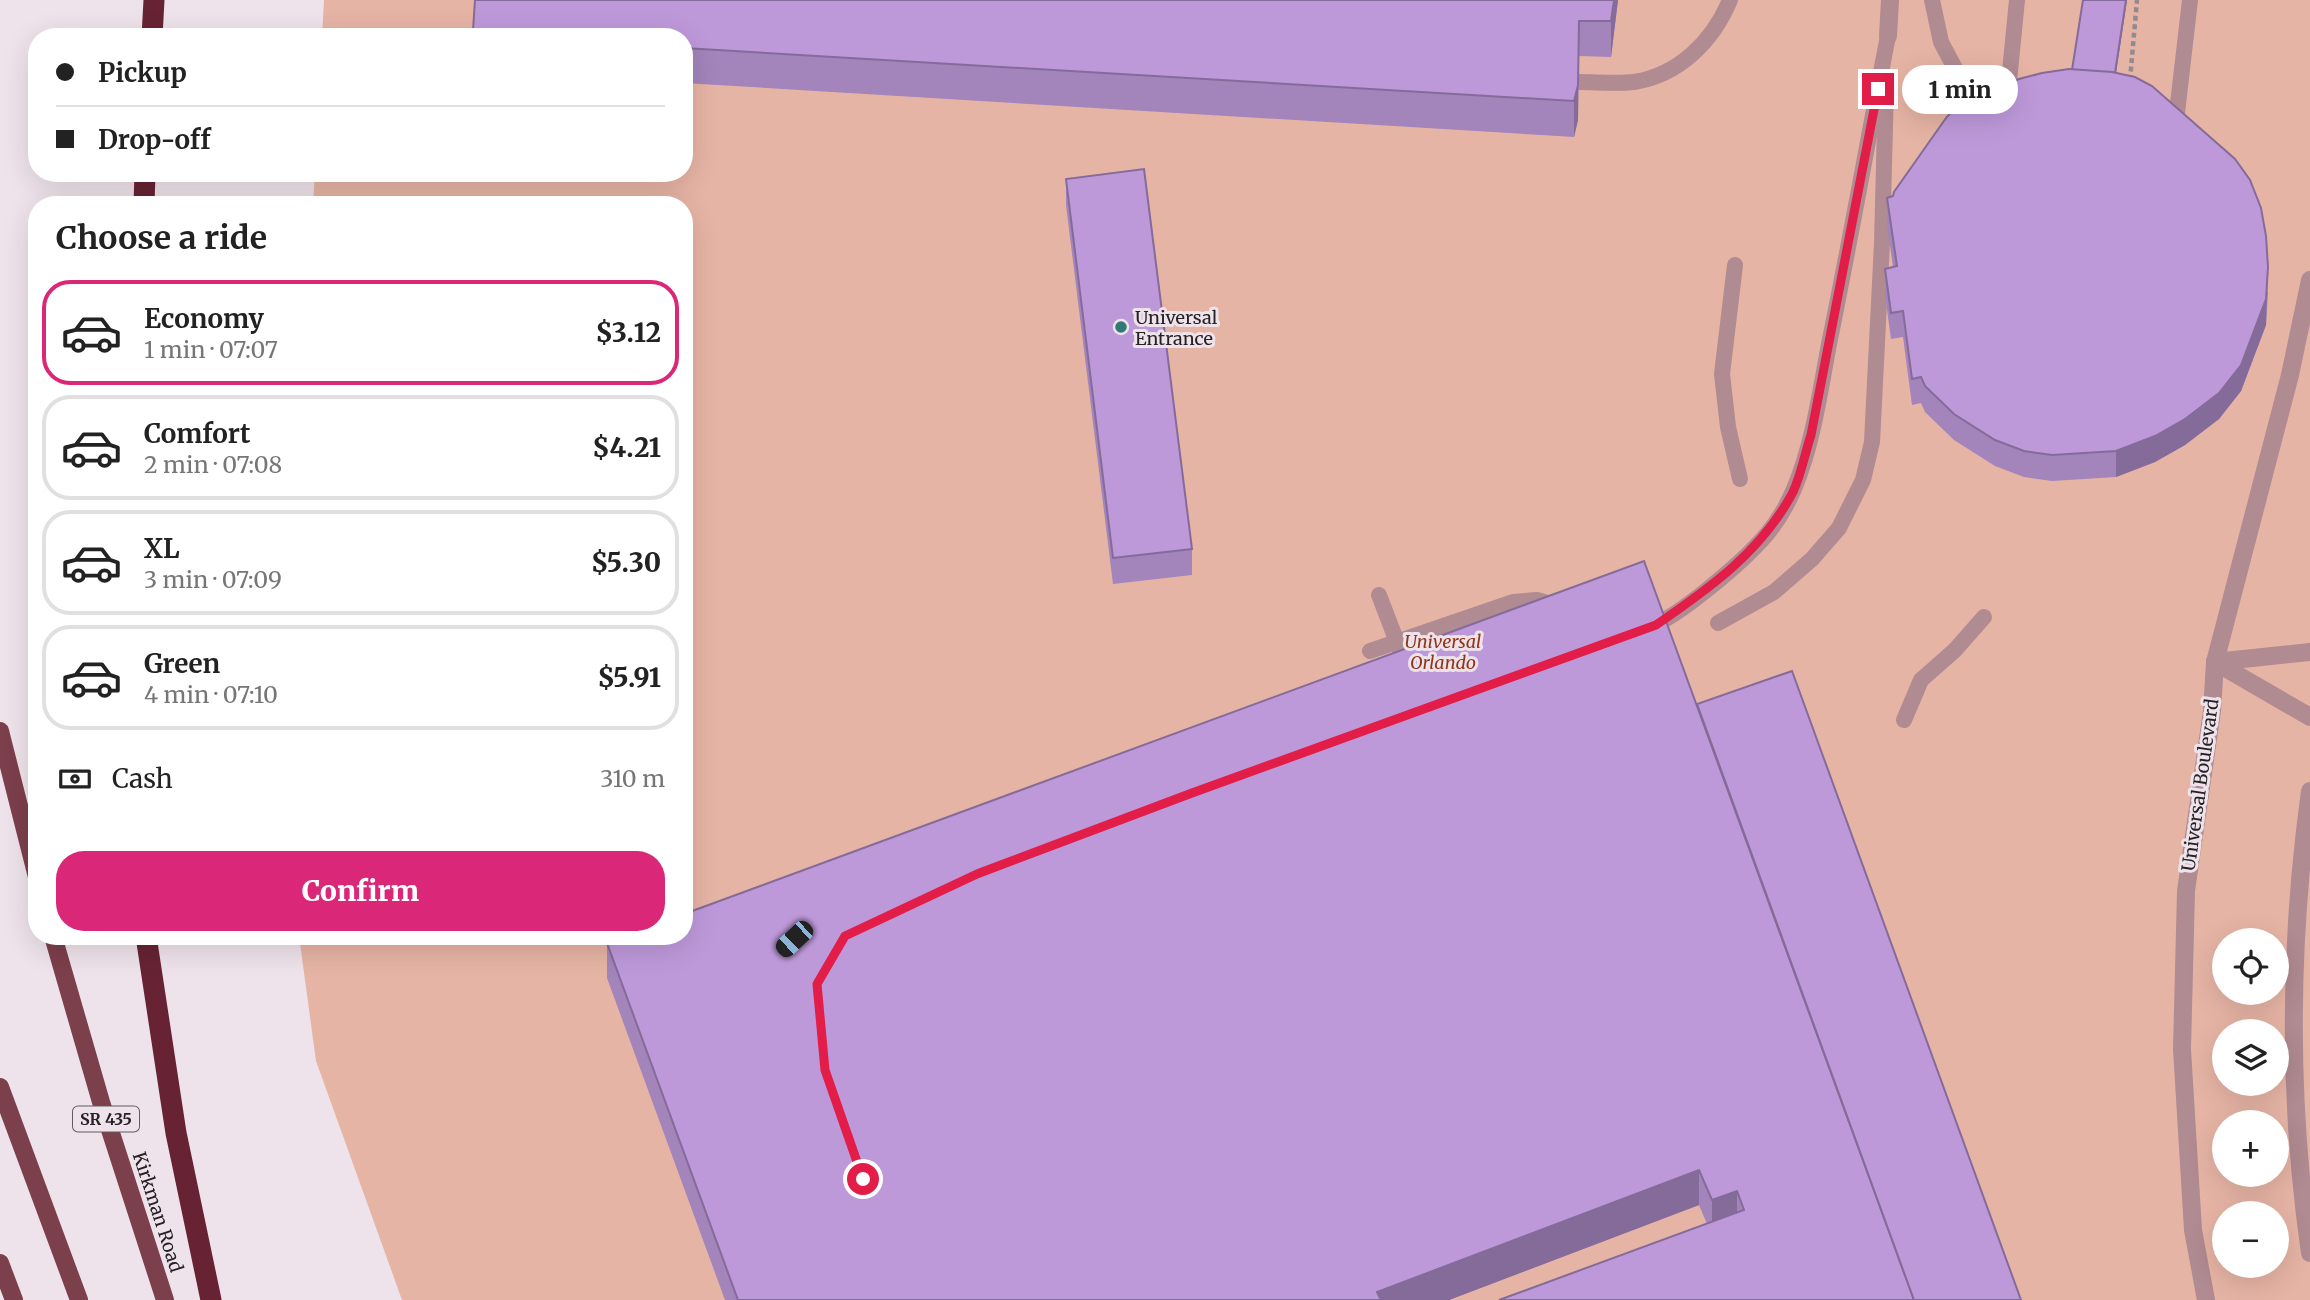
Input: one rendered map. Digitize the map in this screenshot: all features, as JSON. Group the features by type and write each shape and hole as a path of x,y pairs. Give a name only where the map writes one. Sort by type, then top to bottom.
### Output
{"highway":[{"path":"152,28 154,0"},
{"path":"147,945 173,1120 188,1202 211,1300"}],"main road":[{"path":"0,731 28,841"},
{"name":"Kirkman Road","path":"56,945 113,1141 165,1300"},
{"path":"0,1087 79,1300"},
{"path":"0,1263 14,1300"}],"street":[{"path":"1888,36 1890,0"},
{"name":"Universal Boulevard","path":"2206,1300 2193,1230 2182,1036 2186,891 2212,711 2215,662 2290,375 2310,280"},
{"path":"2215,662 2310,652"},
{"path":"2215,662 2310,717"},
{"path":"2310,791 2299,883 2293,994 2296,1117 2310,1253"}],"lane":[{"path":"1579,82 1634,82 1672,69 1690,58 1709,37 1730,0"},
{"path":"1932,0 1941,42 1976,107"},
{"path":"2007,108 2017,0"},
{"path":"2175,132 2190,0"},
{"path":"1630,635 1656,625 1704,592 1768,534 1794,490 1811,435 1888,36"},
{"path":"1718,623 1774,592 1812,559 1839,528 1863,480 1872,430 1882,243 1888,36"},
{"path":"1735,265 1722,374 1728,427 1740,479"},
{"path":"1379,595 1408,669"},
{"path":"1370,651 1513,602 1537,600 1560,606 1572,613"},
{"path":"1904,720 1921,680 1955,650 1984,617"}],"path":[{"path":"2130,89 2137,0"}],"green space":[{"name":"Universal Orlando","path":"324,0 2310,0 2310,1300 402,1300 316,1061 300,945 693,945 693,196 314,196 314,182 693,182 693,28 322,28"}],"building":[{"path":"475,0 1614,0 1611,21 1579,21 1578,85 1574,101 693,49 693,28 473,28"},
{"path":"2083,0 2126,0 2115,73 2072,70"},
{"path":"2069,69 2112,72 2135,77 2152,86 2235,159 2250,180 2261,208 2268,267 2266,299 2241,365 2219,393 2185,419 2155,436 2116,451 2052,455 2024,451 1995,440 1954,414 1925,386 1921,377 1912,379 1903,311 1891,313 1885,269 1897,266 1887,198 1893,196 1953,110 1971,99 2019,79"},
{"name":"Universal Entrance","path":"1144,169 1192,549 1113,558 1066,179"},
{"path":"1644,561 1914,1300 1499,1300 1744,1210 1737,1191 1712,1200 1699,1170 1377,1292 1381,1300 738,1300 608,945 693,945 693,911"},
{"path":"1792,671 2021,1300 1914,1300 1697,704"}],"place":[{"name":"Universal Entrance","path":"1121,327"}],"route":[{"path":"863,1179 825,1070 817,984 845,936 977,874 1656,625 1704,592 1768,534 1794,490 1811,435 1878,89"}]}
